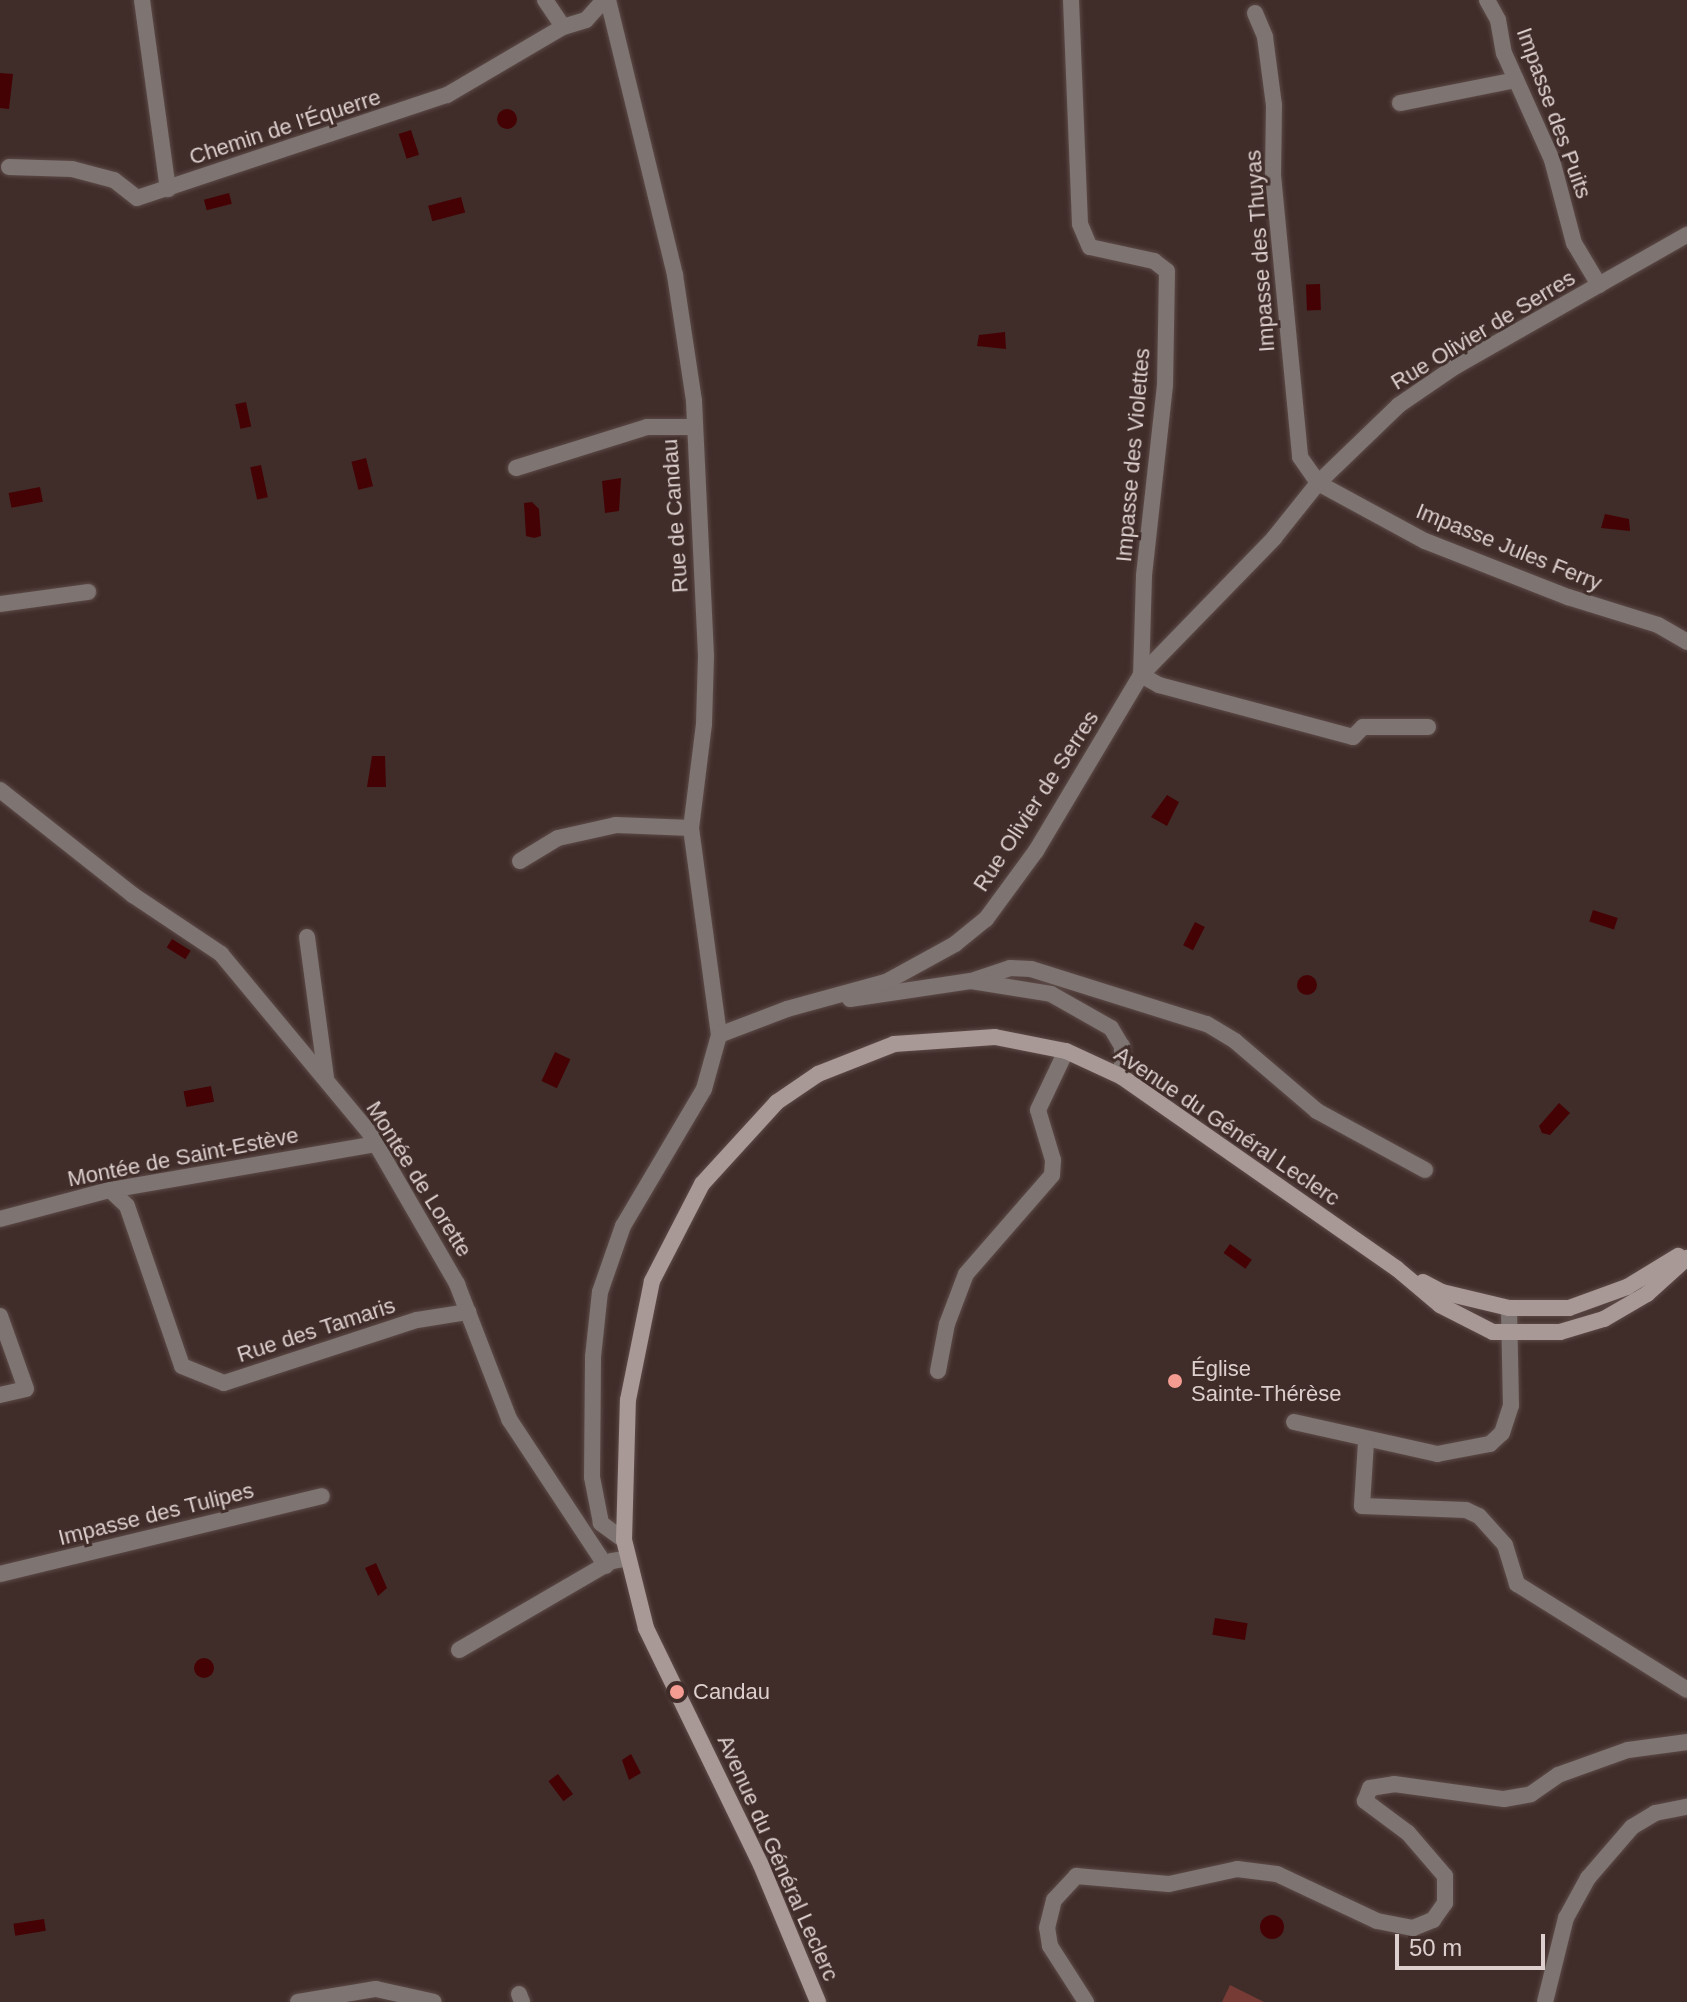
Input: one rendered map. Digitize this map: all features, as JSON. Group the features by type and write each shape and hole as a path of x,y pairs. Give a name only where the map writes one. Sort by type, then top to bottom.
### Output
{"main road":[{"name":"Avenue du Général Leclerc","path":"818,2002 761,1865 646,1628 625,1559 624,1540 628,1400 652,1281 702,1184 738,1139 777,1102 818,1074 894,1044 995,1037 1066,1051 1122,1077 1396,1268 1460,1318 1508,1334 1560,1332 1604,1319 1647,1294 1687,1258"},
{"name":"Avenue du Général Leclerc","path":"1396,1268 1442,1292 1509,1308 1569,1308 1596,1301 1687,1252"}],"street":[{"path":"142,0 168,189"},
{"path":"545,0 563,27"},
{"name":"Rue de Candau","path":"563,27 586,20 606,0"},
{"name":"Rue de Candau","path":"606,0 675,275 694,401 692,427 706,656 704,724 691,828 719,1035"},
{"name":"Impasse des Violettes","path":"1071,0 1080,224 1090,247 1154,261 1167,271 1165,385 1144,576 1141,675"},
{"name":"Impasse des Puits","path":"1487,0 1516,80 1552,160 1574,243 1599,285"},
{"name":"Impasse des Thuyas","path":"1255,13 1265,37 1274,105 1273,175 1300,457 1318,483"},
{"name":"Chemin de l'Équerre","path":"9,167 72,169 114,180 137,198 447,95 563,27"},
{"path":"1400,103 1516,80"},
{"name":"Rue Olivier de Serres","path":"719,1035 886,982 955,944 986,919 1036,851 1141,675 1274,538 1318,483 1399,405 1456,366 1687,235"},
{"path":"516,468 647,427 692,427"},
{"name":"Impasse Jules Ferry","path":"1318,483 1425,541 1568,597 1658,625 1687,642"},
{"path":"0,604 88,592"},
{"path":"1141,675 1159,685 1353,737 1363,727 1428,727"},
{"name":"Montée de Lorette","path":"0,790 121,886 221,954 326,1079 376,1144 457,1284 509,1419 606,1566"},
{"path":"520,861 558,838 616,825 691,828"},
{"path":"307,937 326,1079"},
{"path":"825,1001 971,981 1010,968 1031,969 1207,1024 1235,1041 1317,1111 1425,1170"},
{"path":"971,981 1051,994 1111,1028 1122,1046 1122,1077"},
{"path":"624,1540 610,1533 595,1505 592,1371 600,1292 623,1226 704,1089 719,1035"},
{"path":"938,1371 947,1324 966,1274 1052,1175 1053,1160 1038,1110 1066,1051"},
{"name":"Montée de Saint-Estève","path":"0,1219 110,1190 376,1144"},
{"name":"Rue des Tamaris","path":"110,1190 127,1206 182,1366 224,1383 417,1320 468,1312"},
{"path":"1294,1422 1366,1442 1437,1454 1490,1444 1508,1422 1509,1308"},
{"path":"0,1316 26,1389 0,1395"},
{"path":"1366,1442 1362,1506 1466,1510 1479,1516 1505,1545 1517,1584 1687,1690"},
{"name":"Impasse des Tulipes","path":"0,1574 322,1496"},
{"path":"459,1650 606,1566 625,1559"},
{"path":"1086,2002 1050,1946 1047,1928 1054,1900 1076,1876 1169,1884 1237,1869 1277,1874 1377,1921 1413,1928 1433,1920 1445,1903 1445,1876 1408,1833 1365,1801 1370,1788 1394,1784 1504,1799 1531,1794 1558,1775 1628,1750 1687,1742"},
{"path":"1545,2002 1566,1918 1588,1878 1632,1827 1655,1813 1687,1807"},
{"path":"298,2002 376,1989 434,2002"}],"shaded area":[{"path":"0,73 13,74 9,109 0,108"},
{"path":"507,109 514,112 517,119 514,126 507,129 500,126 497,119 500,112"},
{"path":"411,130 419,155 407,159 399,134"},
{"path":"229,193 232,204 207,210 204,200"},
{"path":"461,197 465,212 432,221 428,206"},
{"path":"1306,284 1320,284 1321,310 1307,310"},
{"path":"1005,332 1006,349 977,346 979,335"},
{"path":"246,402 251,426 240,429 235,404"},
{"path":"366,458 373,486 358,490 351,462"},
{"path":"261,465 268,497 257,500 250,467"},
{"path":"621,478 619,511 605,513 602,481"},
{"path":"40,487 43,502 11,508 9,493"},
{"path":"532,502 539,509 541,536 534,538 526,536 524,503"},
{"path":"1605,514 1629,519 1630,531 1601,528"},
{"path":"372,756 385,756 386,787 367,787"},
{"path":"1167,795 1179,802 1167,826 1151,817"},
{"path":"1593,910 1618,918 1614,929 1589,921"},
{"path":"1195,922 1205,927 1193,950 1183,945"},
{"path":"172,939 191,951 185,959 167,947"},
{"path":"1303,975 1311,975 1317,985 1311,995 1303,995 1297,989 1297,981"},
{"path":"555,1052 570,1059 557,1088 541,1081"},
{"path":"211,1086 214,1102 187,1107 184,1091"},
{"path":"1559,1103 1570,1113 1550,1135 1542,1133 1539,1126"},
{"path":"1230,1244 1252,1260 1245,1269 1224,1253"},
{"path":"376,1563 387,1588 378,1596 365,1568"},
{"path":"1215,1618 1248,1623 1245,1640 1212,1635"},
{"path":"204,1658 211,1661 214,1668 211,1675 204,1678 197,1675 194,1668 197,1661"},
{"path":"631,1754 641,1773 629,1780 622,1760"},
{"path":"558,1774 573,1794 563,1801 548,1781"},
{"path":"1272,1915 1280,1919 1284,1927 1280,1935 1272,1939 1264,1935 1260,1927 1264,1919"},
{"path":"44,1919 46,1931 15,1936 13,1924"},
{"path":"1230,1985 1264,2002 1222,2002"}],"place":[{"name":"Église Sainte-Thérèse","path":"1175,1381"},
{"name":"Candau","path":"677,1692"}]}
